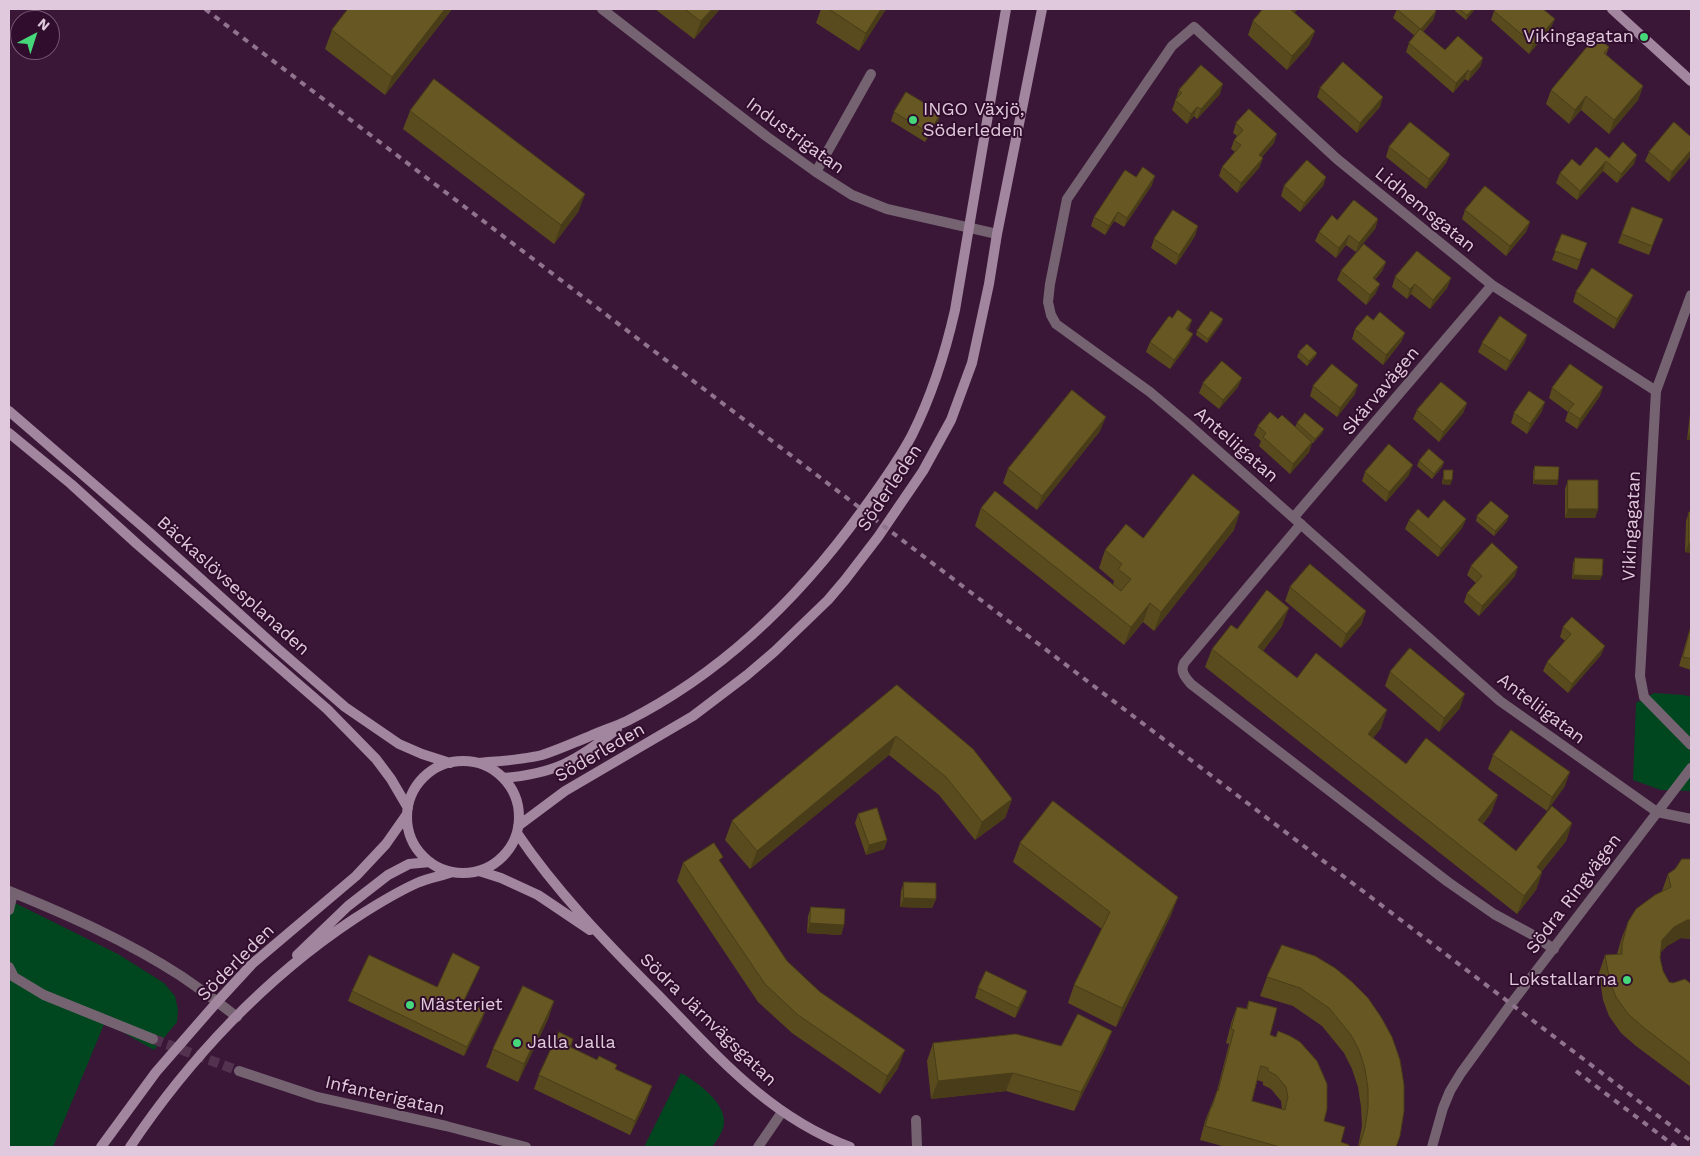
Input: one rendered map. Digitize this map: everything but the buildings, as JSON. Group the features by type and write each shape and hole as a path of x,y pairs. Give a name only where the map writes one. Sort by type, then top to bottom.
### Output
{"street":[{"name":"Industrigatan","path":"602,9 734,112 838,187 866,202 887,209 997,234"},
{"name":"Söderleden","path":"478,764 540,755 625,722 672,696 705,674 786,602 831,552 881,485 911,437 939,371 955,310 1006,9"},
{"name":"Söderleden","path":"517,829 565,791 670,731 720,696 774,652 803,625 845,580 878,537 923,471 951,420 972,363 1042,9"},
{"path":"1612,9 1691,82"},
{"name":"Lidhemsgatan","path":"1194,27 1337,159 1492,285 1656,391"},
{"name":"Anteliigatan","path":"1194,27 1172,46 1067,199 1048,302 1051,315 1056,324 1150,392 1183,419 1500,701 1657,812"},
{"path":"816,172 871,74"},
{"name":"Skärvavägen","path":"1492,285 1298,521 1184,663 1182,669 1183,676 1191,684 1448,882 1494,914 1554,949"},
{"name":"Vikingagatan","path":"1691,294 1656,391 1640,676 1644,697 1691,745"},
{"name":"Bäckaslövsesplanaden","path":"9,411 149,532 345,707 399,744 450,763"},
{"name":"Bäckaslövsesplanaden","path":"9,433 71,484 327,709 376,759 391,779 407,811"},
{"name":"Söderleden","path":"502,778 525,776 569,763 597,745 625,722"},
{"name":"Söderleden","path":"464,761 491,769 511,788 516,800 518,813 517,829 512,843 503,856 489,867 466,873 453,872 430,862 415,846 407,826 407,811 411,795 427,774 438,767 464,761"},
{"name":"Södra Ringvägen","path":"1432,1147 1450,1090 1691,768"},
{"name":"Söderleden","path":"101,1147 156,1072 217,1002 252,964 362,870 386,844 407,811"},
{"path":"1657,812 1691,819"},
{"name":"Södra Järnvägsgatan","path":"517,829 550,878 601,938 737,1075 782,1112 850,1147"},
{"name":"Söderleden","path":"130,1147 151,1116 204,1052 314,938 348,906 388,875 409,864 430,862"},
{"name":"Södra Järnvägsgatan","path":"479,871 520,885 601,938"},
{"name":"Söderleden","path":"260,993 337,931 367,911 418,882 453,872"},
{"path":"9,910 11,892 61,911 137,950 181,976 237,1017"},
{"path":"9,967 14,977 44,995 152,1039"},
{"name":"Infanterigatan","path":"239,1071 317,1097 446,1126 526,1147"},
{"path":"758,1147 782,1112"},
{"path":"916,1120 917,1147"}],"green space":[{"path":"1654,693 1691,697 1691,791 1661,790 1633,780 1636,703"},
{"path":"9,891 11,901 118,954 164,983 175,996 178,1010 177,1022 154,1050 105,1022 53,1147 9,1147"},
{"path":"681,1073 709,1093 720,1107 724,1122 722,1132 712,1147 644,1147"}],"tunnel":[{"path":"153,1039 239,1071"}],"railway":[{"path":"205,9 1691,1141"},
{"path":"1576,1071 1676,1147"}],"place":[{"name":"Vikingagatan","path":"1644,37"},
{"name":"INGO Växjö, Söderleden","path":"913,120"},
{"name":"Lokstallarna","path":"1627,980"},
{"name":"Mästeriet","path":"410,1005"},
{"name":"Jalla Jalla","path":"517,1043"}]}
